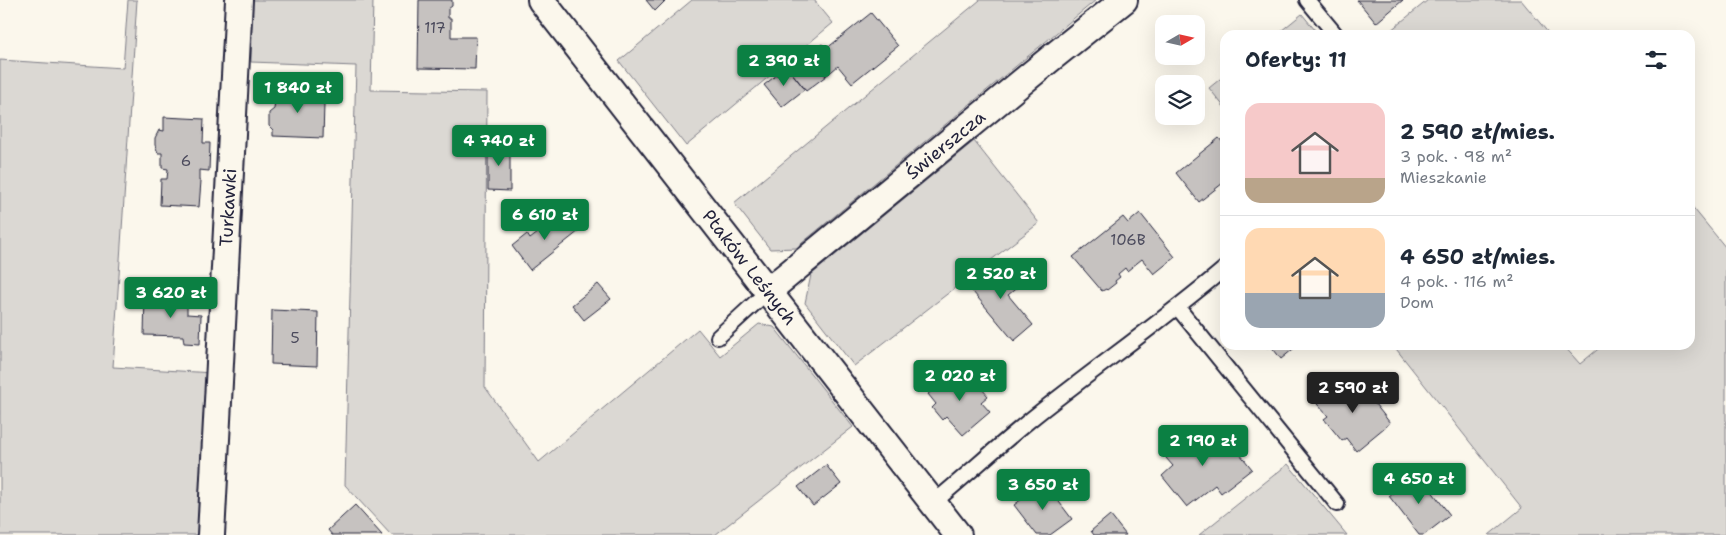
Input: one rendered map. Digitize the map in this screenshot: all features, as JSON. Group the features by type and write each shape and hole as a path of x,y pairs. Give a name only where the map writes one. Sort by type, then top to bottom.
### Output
{"street":[{"name":"Turkawki","path":"211,535 239,0"},
{"name":"Ptaków Leśnych","path":"541,0 958,535"},
{"name":"Świerszcza","path":"768,291 1050,58 1124,0"}],"lane":[{"path":"1307,0 1332,30"},
{"path":"933,503 1032,418 1178,308 1220,272"},
{"path":"718,337 768,291"},
{"path":"1178,308 1337,504"}],"shaded area":[{"path":"128,0 137,0 113,367 213,373 205,535 0,535 0,60 123,68"},
{"path":"249,0 373,0 371,90 487,92 485,387 539,462 698,329 720,356 759,324 774,327 853,427 715,535 391,535 345,485 356,66 251,62 252,36 247,35"},
{"path":"692,0 814,0 833,23 686,146 619,61"},
{"path":"980,0 1096,0 796,248 770,249 734,203"},
{"path":"1428,0 1521,0 1546,30 1391,30"},
{"path":"1302,14 1315,30 1282,30"},
{"path":"1220,79 1220,102 1209,88"},
{"path":"974,141 1039,223 854,366 805,303 811,275"},
{"path":"1695,210 1726,248 1726,535 1489,535 1522,508 1397,350 1567,350 1580,364 1597,350 1695,350"},
{"path":"1288,464 1347,535 1199,535"}],"building":[{"path":"419,0 452,0 452,6 448,9 448,18 451,18 451,37 476,37 475,69 418,68"},
{"path":"646,0 666,0 655,11"},
{"path":"1357,0 1403,0 1376,23"},
{"path":"871,13 898,46 852,83 838,66 826,76 809,55 822,44 826,49"},
{"path":"803,48 826,76 806,91 784,63"},
{"path":"787,67 805,89 782,107 764,85"},
{"path":"278,87 320,89 319,103 324,104 323,138 273,136 273,130 269,126 269,113 274,109 275,102 277,102"},
{"path":"164,117 204,119 203,143 210,143 209,171 199,170 199,181 201,181 199,207 160,205 161,179 167,179 168,169 162,168 162,153 158,153 155,138 159,130 164,131"},
{"path":"1219,138 1220,139 1220,185 1199,202 1176,173"},
{"path":"488,143 510,143 510,191 488,190"},
{"path":"564,213 579,231 530,270 512,246 527,234 530,239"},
{"path":"1140,213 1175,257 1154,274 1142,259 1127,271 1125,268 1118,274 1120,277 1115,281 1116,283 1107,290 1102,291 1073,257 1123,217 1128,223"},
{"path":"998,261 1019,286 1008,295 1033,325 1014,341 968,286"},
{"path":"598,284 611,299 584,320 572,305"},
{"path":"161,294 167,294 169,297 187,298 187,314 201,315 200,344 184,343 183,336 144,335 145,296 159,297"},
{"path":"272,310 318,312 317,366 271,364"},
{"path":"1274,350 1292,350 1281,359"},
{"path":"955,371 963,381 970,375 988,396 981,402 990,412 963,435 946,416 942,420 932,408 936,404 928,394"},
{"path":"1352,376 1371,399 1373,397 1372,394 1376,398 1372,400 1390,423 1356,451 1346,438 1342,441 1324,419 1328,416 1317,404"},
{"path":"1204,427 1224,451 1232,444 1252,469 1221,493 1215,485 1187,507 1162,476 1173,466 1166,458 1183,444 1181,443 1192,433 1194,435"},
{"path":"826,465 841,484 813,506 798,487"},
{"path":"1418,473 1450,515 1424,535 1419,535 1389,496"},
{"path":"1044,482 1072,519 1050,535 1037,535 1014,505"},
{"path":"355,505 382,535 332,535 328,530"},
{"path":"1110,515 1126,535 1094,535 1091,531"}]}
